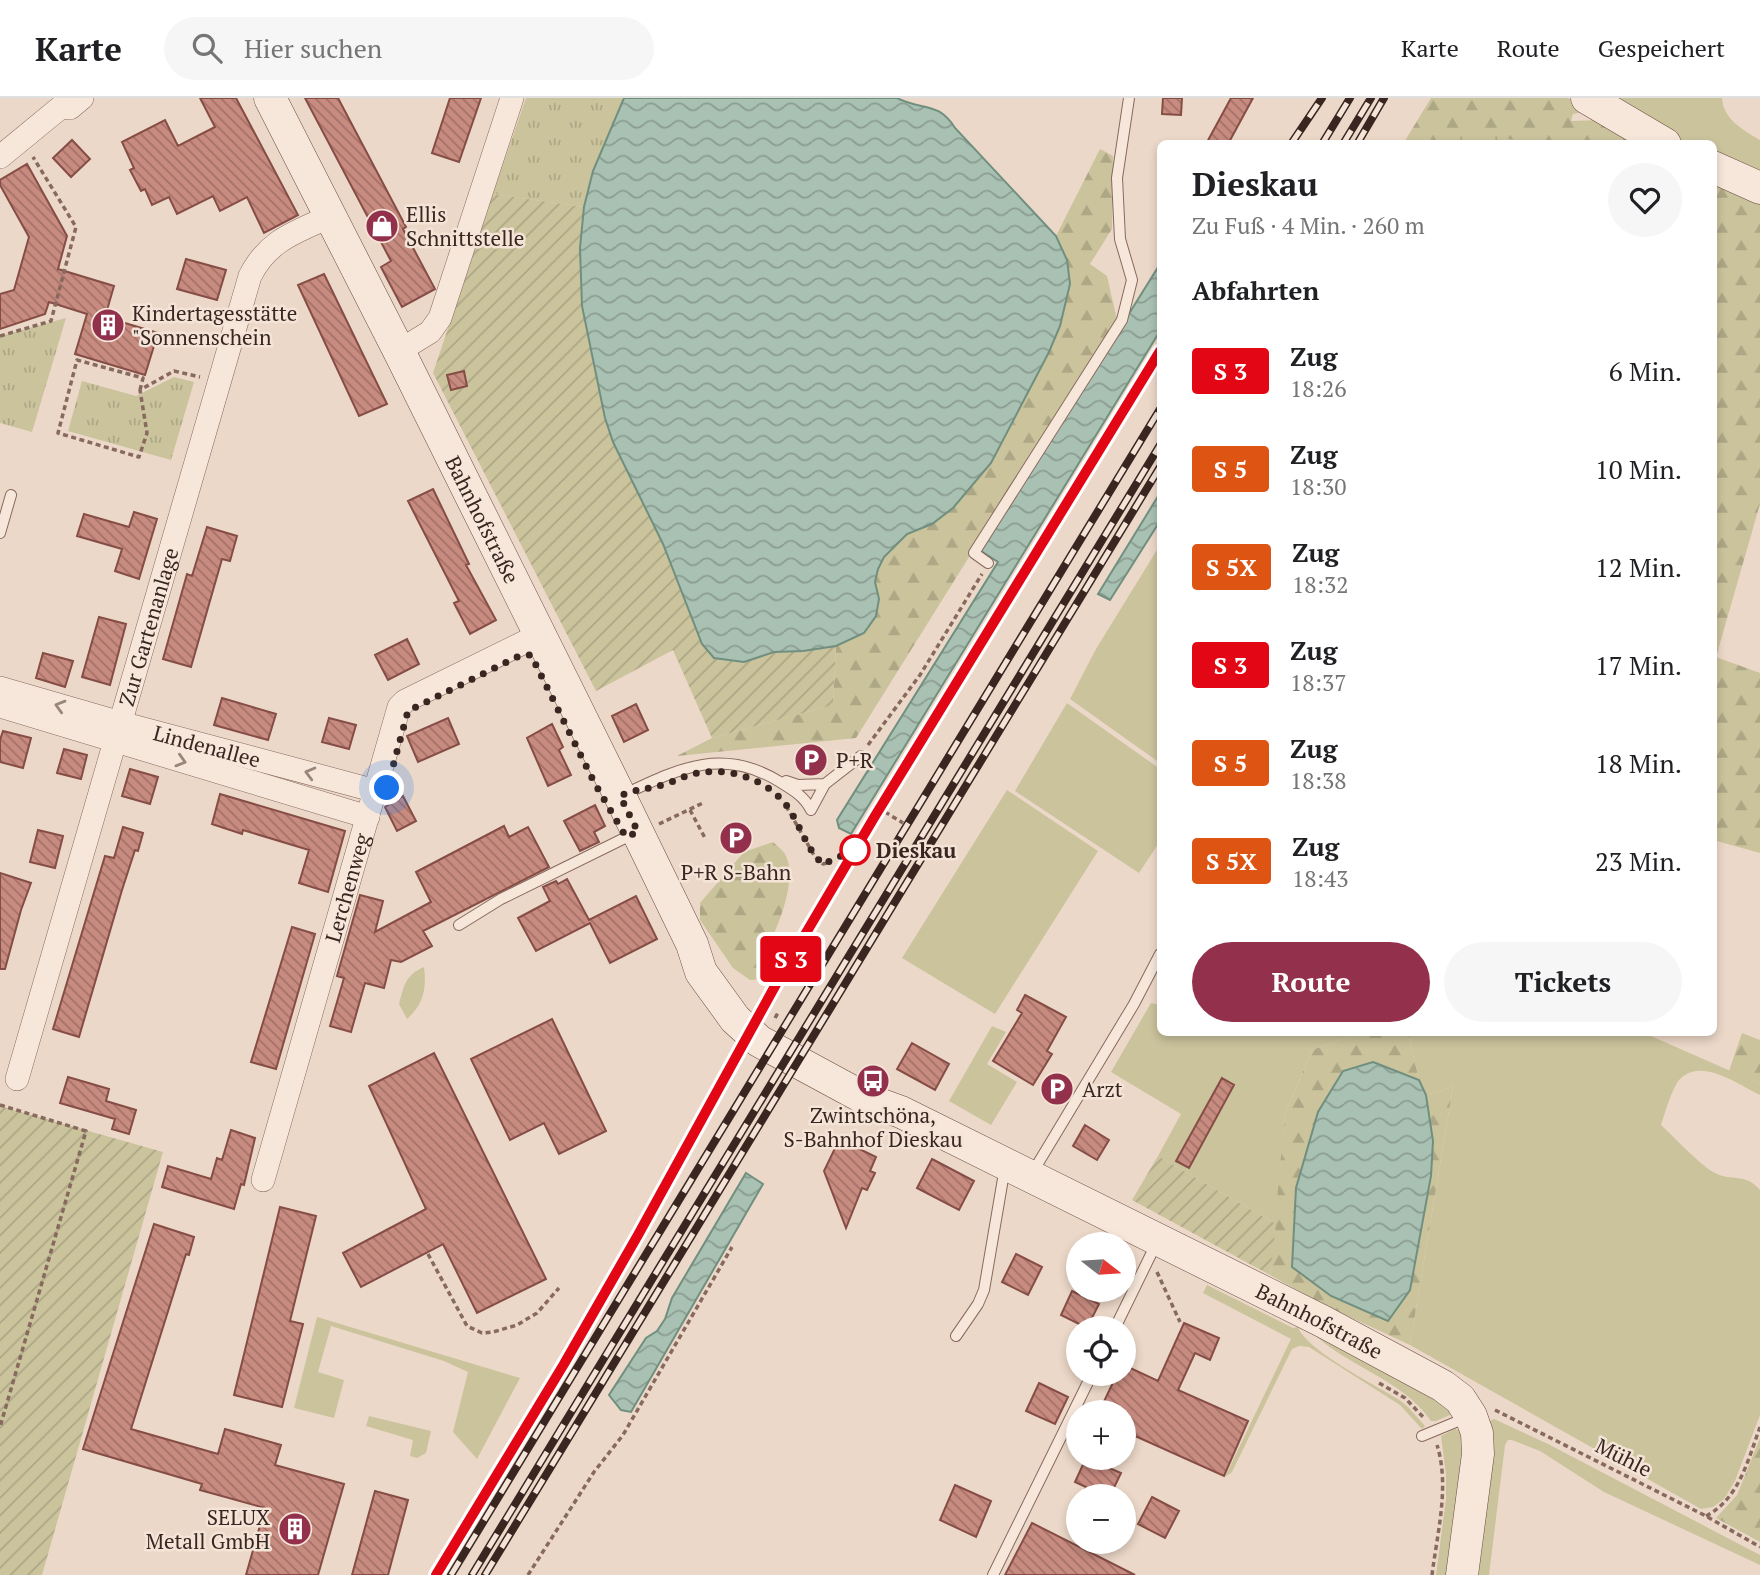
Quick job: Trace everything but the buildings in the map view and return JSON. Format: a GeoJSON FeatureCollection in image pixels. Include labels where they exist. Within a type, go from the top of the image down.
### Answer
{"type":"FeatureCollection","features":[{"type":"Feature","properties":{"kind":"street","name":"Bahnhofstraße"},"geometry":{"type":"LineString","coordinates":[[270,98],[620,796],[644,830],[701,972],[736,1019],[759,1041],[868,1100],[901,1112],[1322,1321],[1443,1386],[1460,1399],[1471,1416]]}},
{"type":"Feature","properties":{"kind":"street"},"geometry":{"type":"LineString","coordinates":[[399,351],[430,332],[440,318],[512,98]]}},
{"type":"Feature","properties":{"kind":"street"},"geometry":{"type":"LineString","coordinates":[[1587,98],[1658,140]]}},
{"type":"Feature","properties":{"kind":"street"},"geometry":{"type":"LineString","coordinates":[[0,157],[67,101]]}},
{"type":"Feature","properties":{"kind":"street"},"geometry":{"type":"LineString","coordinates":[[1717,169],[1760,188]]}},
{"type":"Feature","properties":{"kind":"street","name":"Zur Gartenanlage"},"geometry":{"type":"LineString","coordinates":[[17,1079],[250,275],[259,258],[276,242],[331,216]]}},
{"type":"Feature","properties":{"kind":"street","name":"Lerchenweg"},"geometry":{"type":"LineString","coordinates":[[263,1180],[398,707],[405,701],[539,635]]}},
{"type":"Feature","properties":{"kind":"street","name":"Lindenallee"},"geometry":{"type":"LineString","coordinates":[[0,688],[118,732],[368,817]]}},
{"type":"Feature","properties":{"kind":"street","name":"Lindenallee"},"geometry":{"type":"LineString","coordinates":[[0,706],[376,791]]}},
{"type":"Feature","properties":{"kind":"street"},"geometry":{"type":"LineString","coordinates":[[1462,1575],[1478,1454],[1477,1433],[1471,1416]]}},
{"type":"Feature","properties":{"kind":"lane"},"geometry":{"type":"LineString","coordinates":[[988,563],[974,553],[1122,320],[1132,280],[1120,239],[1117,178],[1129,98]]}},
{"type":"Feature","properties":{"kind":"lane"},"geometry":{"type":"LineString","coordinates":[[0,533],[11,495]]}},
{"type":"Feature","properties":{"kind":"lane"},"geometry":{"type":"LineString","coordinates":[[620,796],[681,769],[703,764],[746,765],[805,798],[811,810],[825,784],[861,756]]}},
{"type":"Feature","properties":{"kind":"lane"},"geometry":{"type":"LineString","coordinates":[[773,778],[798,785],[825,784]]}},
{"type":"Feature","properties":{"kind":"lane"},"geometry":{"type":"LineString","coordinates":[[459,925],[501,899],[644,830]]}},
{"type":"Feature","properties":{"kind":"lane"},"geometry":{"type":"LineString","coordinates":[[957,1336],[984,1290],[1018,1170],[1134,1004],[1157,960]]}},
{"type":"Feature","properties":{"kind":"lane"},"geometry":{"type":"LineString","coordinates":[[1121,1316],[1158,1240]]}},
{"type":"Feature","properties":{"kind":"lane"},"geometry":{"type":"LineString","coordinates":[[993,1575],[1086,1386]]}},
{"type":"Feature","properties":{"kind":"lane"},"geometry":{"type":"LineString","coordinates":[[1427,1434],[1471,1416]]}},
{"type":"Feature","properties":{"kind":"path"},"geometry":{"type":"LineString","coordinates":[[0,336],[51,321],[76,228],[22,138]]}},
{"type":"Feature","properties":{"kind":"path"},"geometry":{"type":"LineString","coordinates":[[77,360],[143,378],[139,390],[147,433],[139,457],[58,433],[77,360]]}},
{"type":"Feature","properties":{"kind":"path"},"geometry":{"type":"LineString","coordinates":[[139,390],[174,371],[200,377]]}},
{"type":"Feature","properties":{"kind":"path"},"geometry":{"type":"LineString","coordinates":[[861,756],[920,675],[988,563]]}},
{"type":"Feature","properties":{"kind":"path"},"geometry":{"type":"LineString","coordinates":[[782,801],[788,807],[815,857],[823,864],[827,863]]}},
{"type":"Feature","properties":{"kind":"path"},"geometry":{"type":"LineString","coordinates":[[644,830],[705,802]]}},
{"type":"Feature","properties":{"kind":"path"},"geometry":{"type":"LineString","coordinates":[[690,810],[705,838]]}},
{"type":"Feature","properties":{"kind":"path"},"geometry":{"type":"LineString","coordinates":[[885,812],[892,819],[903,823]]}},
{"type":"Feature","properties":{"kind":"path"},"geometry":{"type":"LineString","coordinates":[[767,1013],[775,1018],[779,1012]]}},
{"type":"Feature","properties":{"kind":"path"},"geometry":{"type":"LineString","coordinates":[[0,1105],[86,1130],[0,1427]]}},
{"type":"Feature","properties":{"kind":"path"},"geometry":{"type":"LineString","coordinates":[[528,1575],[594,1472],[623,1435],[732,1247]]}},
{"type":"Feature","properties":{"kind":"path"},"geometry":{"type":"LineString","coordinates":[[428,1254],[467,1326],[474,1331],[493,1332],[517,1325],[537,1313],[559,1288]]}},
{"type":"Feature","properties":{"kind":"path"},"geometry":{"type":"LineString","coordinates":[[1157,1272],[1180,1322]]}},
{"type":"Feature","properties":{"kind":"path"},"geometry":{"type":"LineString","coordinates":[[1371,1377],[1414,1406],[1439,1452],[1442,1474],[1441,1505],[1432,1575]]}},
{"type":"Feature","properties":{"kind":"path","name":"Mühle"},"geometry":{"type":"LineString","coordinates":[[1471,1416],[1485,1409],[1497,1410],[1706,1516],[1760,1547]]}},
{"type":"Feature","properties":{"kind":"path"},"geometry":{"type":"LineString","coordinates":[[1706,1516],[1720,1509],[1731,1495],[1742,1475],[1760,1427]]}},
{"type":"Feature","properties":{"kind":"green space"},"geometry":{"type":"Polygon","coordinates":[[[526,98],[624,98],[593,171],[584,207],[493,194],[526,98]]]}},
{"type":"Feature","properties":{"kind":"green space"},"geometry":{"type":"Polygon","coordinates":[[[1431,98],[1568,98],[1589,111],[1573,114],[1571,121],[1603,120],[1635,140],[1405,140],[1431,98]]]}},
{"type":"Feature","properties":{"kind":"green space"},"geometry":{"type":"Polygon","coordinates":[[[1618,98],[1722,98],[1730,118],[1760,140],[1760,176],[1717,157],[1717,140],[1680,140],[1655,129],[1618,98]]]}},
{"type":"Feature","properties":{"kind":"green space"},"geometry":{"type":"Polygon","coordinates":[[[1460,134],[1491,135],[1514,140],[1444,140],[1460,134]]]}},
{"type":"Feature","properties":{"kind":"green space"},"geometry":{"type":"Polygon","coordinates":[[[1100,149],[1113,156],[1112,229],[1090,264],[1107,276],[1117,320],[856,738],[677,756],[712,738],[833,705],[836,646],[864,633],[876,616],[879,599],[875,582],[877,569],[884,557],[907,534],[925,527],[953,508],[991,463],[1049,352],[1060,326],[1067,260],[1056,236],[1100,149]]]}},
{"type":"Feature","properties":{"kind":"green space"},"geometry":{"type":"Polygon","coordinates":[[[1717,186],[1760,204],[1760,504],[1717,654],[1717,186]]]}},
{"type":"Feature","properties":{"kind":"green space"},"geometry":{"type":"Polygon","coordinates":[[[493,194],[584,207],[580,248],[605,418],[613,442],[663,544],[682,591],[744,662],[774,652],[836,646],[833,705],[712,738],[673,650],[596,691],[433,373],[493,194]]]}},
{"type":"Feature","properties":{"kind":"green space"},"geometry":{"type":"Polygon","coordinates":[[[66,318],[32,432],[0,423],[0,336],[66,318]]]}},
{"type":"Feature","properties":{"kind":"green space"},"geometry":{"type":"Polygon","coordinates":[[[174,377],[194,382],[171,460],[68,431],[82,381],[136,396],[174,377]]]}},
{"type":"Feature","properties":{"kind":"green space"},"geometry":{"type":"Polygon","coordinates":[[[1157,550],[1157,761],[1070,699],[1096,649],[1157,550]]]}},
{"type":"Feature","properties":{"kind":"green space"},"geometry":{"type":"Polygon","coordinates":[[[1717,657],[1760,673],[1760,853],[1717,841],[1717,657]]]}},
{"type":"Feature","properties":{"kind":"green space"},"geometry":{"type":"Polygon","coordinates":[[[1067,703],[1157,767],[1157,846],[1139,873],[1015,791],[1067,703]]]}},
{"type":"Feature","properties":{"kind":"green space"},"geometry":{"type":"Polygon","coordinates":[[[1007,790],[1098,851],[995,1014],[902,958],[1007,790]]]}},
{"type":"Feature","properties":{"kind":"green space"},"geometry":{"type":"Polygon","coordinates":[[[773,842],[784,852],[789,865],[787,893],[784,908],[761,960],[771,969],[764,979],[750,980],[733,968],[700,920],[700,903],[744,852],[773,842]]]}},
{"type":"Feature","properties":{"kind":"green space"},"geometry":{"type":"Polygon","coordinates":[[[424,967],[423,996],[407,1019],[399,1004],[402,992],[409,977],[424,967]]]}},
{"type":"Feature","properties":{"kind":"green space"},"geometry":{"type":"Polygon","coordinates":[[[1151,1003],[1157,1004],[1157,1036],[1352,1036],[1312,1050],[1285,1114],[1276,1224],[1158,1156],[1181,1114],[1111,1072],[1151,1003]]]}},
{"type":"Feature","properties":{"kind":"green space"},"geometry":{"type":"Polygon","coordinates":[[[992,1026],[1006,1032],[987,1064],[1017,1082],[991,1125],[949,1101],[992,1026]]]}},
{"type":"Feature","properties":{"kind":"green space"},"geometry":{"type":"Polygon","coordinates":[[[1742,1033],[1760,1040],[1760,1084],[1729,1071],[1742,1033]]]}},
{"type":"Feature","properties":{"kind":"green space"},"geometry":{"type":"Polygon","coordinates":[[[1352,1036],[1409,1036],[1419,1080],[1373,1062],[1343,1071],[1318,1112],[1331,1296],[1388,1320],[1410,1290],[1431,1176],[1433,1141],[1426,1095],[1453,1087],[1410,1345],[1324,1305],[1270,1275],[1285,1114],[1312,1050],[1352,1036]]]}},
{"type":"Feature","properties":{"kind":"green space"},"geometry":{"type":"Polygon","coordinates":[[[1409,1036],[1651,1036],[1760,1084],[1760,1095],[1720,1075],[1699,1071],[1689,1073],[1680,1079],[1674,1088],[1661,1125],[1709,1170],[1721,1176],[1749,1181],[1760,1190],[1760,1415],[1735,1481],[1724,1499],[1713,1507],[1701,1509],[1410,1345],[1453,1087],[1426,1095],[1419,1080],[1409,1036]]]}},
{"type":"Feature","properties":{"kind":"green space"},"geometry":{"type":"Polygon","coordinates":[[[0,1106],[163,1152],[42,1575],[0,1575],[0,1106]]]}},
{"type":"Feature","properties":{"kind":"green space"},"geometry":{"type":"Polygon","coordinates":[[[1158,1156],[1276,1224],[1270,1275],[1132,1200],[1158,1156]]]}},
{"type":"Feature","properties":{"kind":"green space"},"geometry":{"type":"Polygon","coordinates":[[[1207,1285],[1293,1328],[1298,1327],[1314,1346],[1398,1399],[1425,1426],[1422,1429],[1400,1405],[1309,1347],[1299,1346],[1292,1349],[1232,1472],[1225,1477],[1291,1339],[1203,1293],[1207,1285]]]}},
{"type":"Feature","properties":{"kind":"green space"},"geometry":{"type":"Polygon","coordinates":[[[317,1317],[520,1378],[477,1459],[453,1432],[468,1372],[444,1361],[331,1326],[318,1372],[344,1380],[334,1418],[294,1408],[317,1317]]]}},
{"type":"Feature","properties":{"kind":"green space"},"geometry":{"type":"Polygon","coordinates":[[[1307,1327],[1404,1374],[1451,1409],[1450,1415],[1431,1421],[1404,1393],[1337,1352],[1307,1327]]]}},
{"type":"Feature","properties":{"kind":"green space"},"geometry":{"type":"Polygon","coordinates":[[[369,1416],[431,1431],[426,1453],[417,1458],[410,1456],[413,1440],[366,1426],[369,1416]]]}},
{"type":"Feature","properties":{"kind":"green space"},"geometry":{"type":"Polygon","coordinates":[[[1494,1419],[1548,1444],[1760,1555],[1760,1565],[1604,1492],[1540,1451],[1508,1440],[1505,1445],[1489,1575],[1473,1575],[1490,1421],[1494,1419]]]}},
{"type":"Feature","properties":{"kind":"green space"},"geometry":{"type":"Polygon","coordinates":[[[1455,1429],[1462,1431],[1465,1446],[1450,1575],[1436,1575],[1446,1499],[1441,1436],[1455,1429]]]}},
{"type":"Feature","properties":{"kind":"green space"},"geometry":{"type":"Polygon","coordinates":[[[1760,1438],[1760,1542],[1716,1518],[1737,1495],[1760,1438]]]}},
{"type":"Feature","properties":{"kind":"water"},"geometry":{"type":"Polygon","coordinates":[[[624,98],[897,98],[936,110],[949,119],[1056,236],[1067,260],[1070,284],[1060,326],[991,463],[953,508],[932,524],[907,534],[884,557],[875,582],[879,599],[876,616],[864,633],[836,646],[774,652],[744,662],[714,658],[702,644],[663,544],[613,442],[605,418],[582,306],[580,248],[584,207],[593,171],[624,98]]]}},
{"type":"Feature","properties":{"kind":"water"},"geometry":{"type":"Polygon","coordinates":[[[1157,269],[1157,336],[851,834],[839,828],[837,820],[998,562],[981,551],[1157,269]]]}},
{"type":"Feature","properties":{"kind":"water"},"geometry":{"type":"Polygon","coordinates":[[[1157,498],[1157,526],[1110,600],[1098,594],[1157,498]]]}},
{"type":"Feature","properties":{"kind":"water"},"geometry":{"type":"Polygon","coordinates":[[[1373,1062],[1419,1080],[1426,1095],[1433,1141],[1431,1176],[1410,1290],[1388,1321],[1331,1296],[1292,1267],[1296,1188],[1318,1112],[1343,1071],[1373,1062]]]}},
{"type":"Feature","properties":{"kind":"water"},"geometry":{"type":"Polygon","coordinates":[[[746,1173],[763,1184],[631,1412],[621,1410],[609,1395],[646,1338],[657,1331],[665,1319],[672,1298],[746,1173]]]}},
{"type":"Feature","properties":{"kind":"railway"},"geometry":{"type":"LineString","coordinates":[[1294,140],[1322,98]]}},
{"type":"Feature","properties":{"kind":"railway"},"geometry":{"type":"LineString","coordinates":[[1324,140],[1350,98]]}},
{"type":"Feature","properties":{"kind":"railway"},"geometry":{"type":"LineString","coordinates":[[1345,140],[1371,98]]}},
{"type":"Feature","properties":{"kind":"railway"},"geometry":{"type":"LineString","coordinates":[[1359,140],[1384,98]]}},
{"type":"Feature","properties":{"kind":"railway"},"geometry":{"type":"LineString","coordinates":[[436,1575],[564,1364],[780,977],[875,816],[1157,356]]}},
{"type":"Feature","properties":{"kind":"railway"},"geometry":{"type":"LineString","coordinates":[[451,1575],[1157,414]]}},
{"type":"Feature","properties":{"kind":"railway"},"geometry":{"type":"LineString","coordinates":[[472,1575],[1157,450]]}},
{"type":"Feature","properties":{"kind":"railway"},"geometry":{"type":"LineString","coordinates":[[485,1575],[1157,472]]}},
{"type":"Feature","properties":{"kind":"train"},"geometry":{"type":"LineString","coordinates":[[436,1575],[564,1364],[780,977],[875,816],[1157,356]]}},
{"type":"Feature","properties":{"kind":"place","name":"Ellis Schnittstelle"},"geometry":{"type":"Point","coordinates":[382,226]}},
{"type":"Feature","properties":{"kind":"place","name":"Kindertagesstätte \"Sonnenschein"},"geometry":{"type":"Point","coordinates":[108,325]}},
{"type":"Feature","properties":{"kind":"place","name":"P+R"},"geometry":{"type":"Point","coordinates":[811,760]}},
{"type":"Feature","properties":{"kind":"place","name":"P+R S-Bahn"},"geometry":{"type":"Point","coordinates":[736,838]}},
{"type":"Feature","properties":{"kind":"place","name":"Dieskau"},"geometry":{"type":"Point","coordinates":[855,850]}},
{"type":"Feature","properties":{"kind":"place","name":"Zwintschöna, S-Bahnhof Dieskau"},"geometry":{"type":"Point","coordinates":[873,1081]}},
{"type":"Feature","properties":{"kind":"place","name":"Arzt"},"geometry":{"type":"Point","coordinates":[1057,1089]}},
{"type":"Feature","properties":{"kind":"place","name":"SELUX Metall GmbH"},"geometry":{"type":"Point","coordinates":[295,1529]}},
{"type":"Feature","properties":{"kind":"route"},"geometry":{"type":"LineString","coordinates":[[387,788],[408,711],[521,655],[531,655],[594,782],[626,837],[638,832],[620,796],[637,788],[658,787],[695,773],[714,771],[736,773],[757,781],[776,794],[788,807],[815,857],[823,864],[855,850]]}}]}
